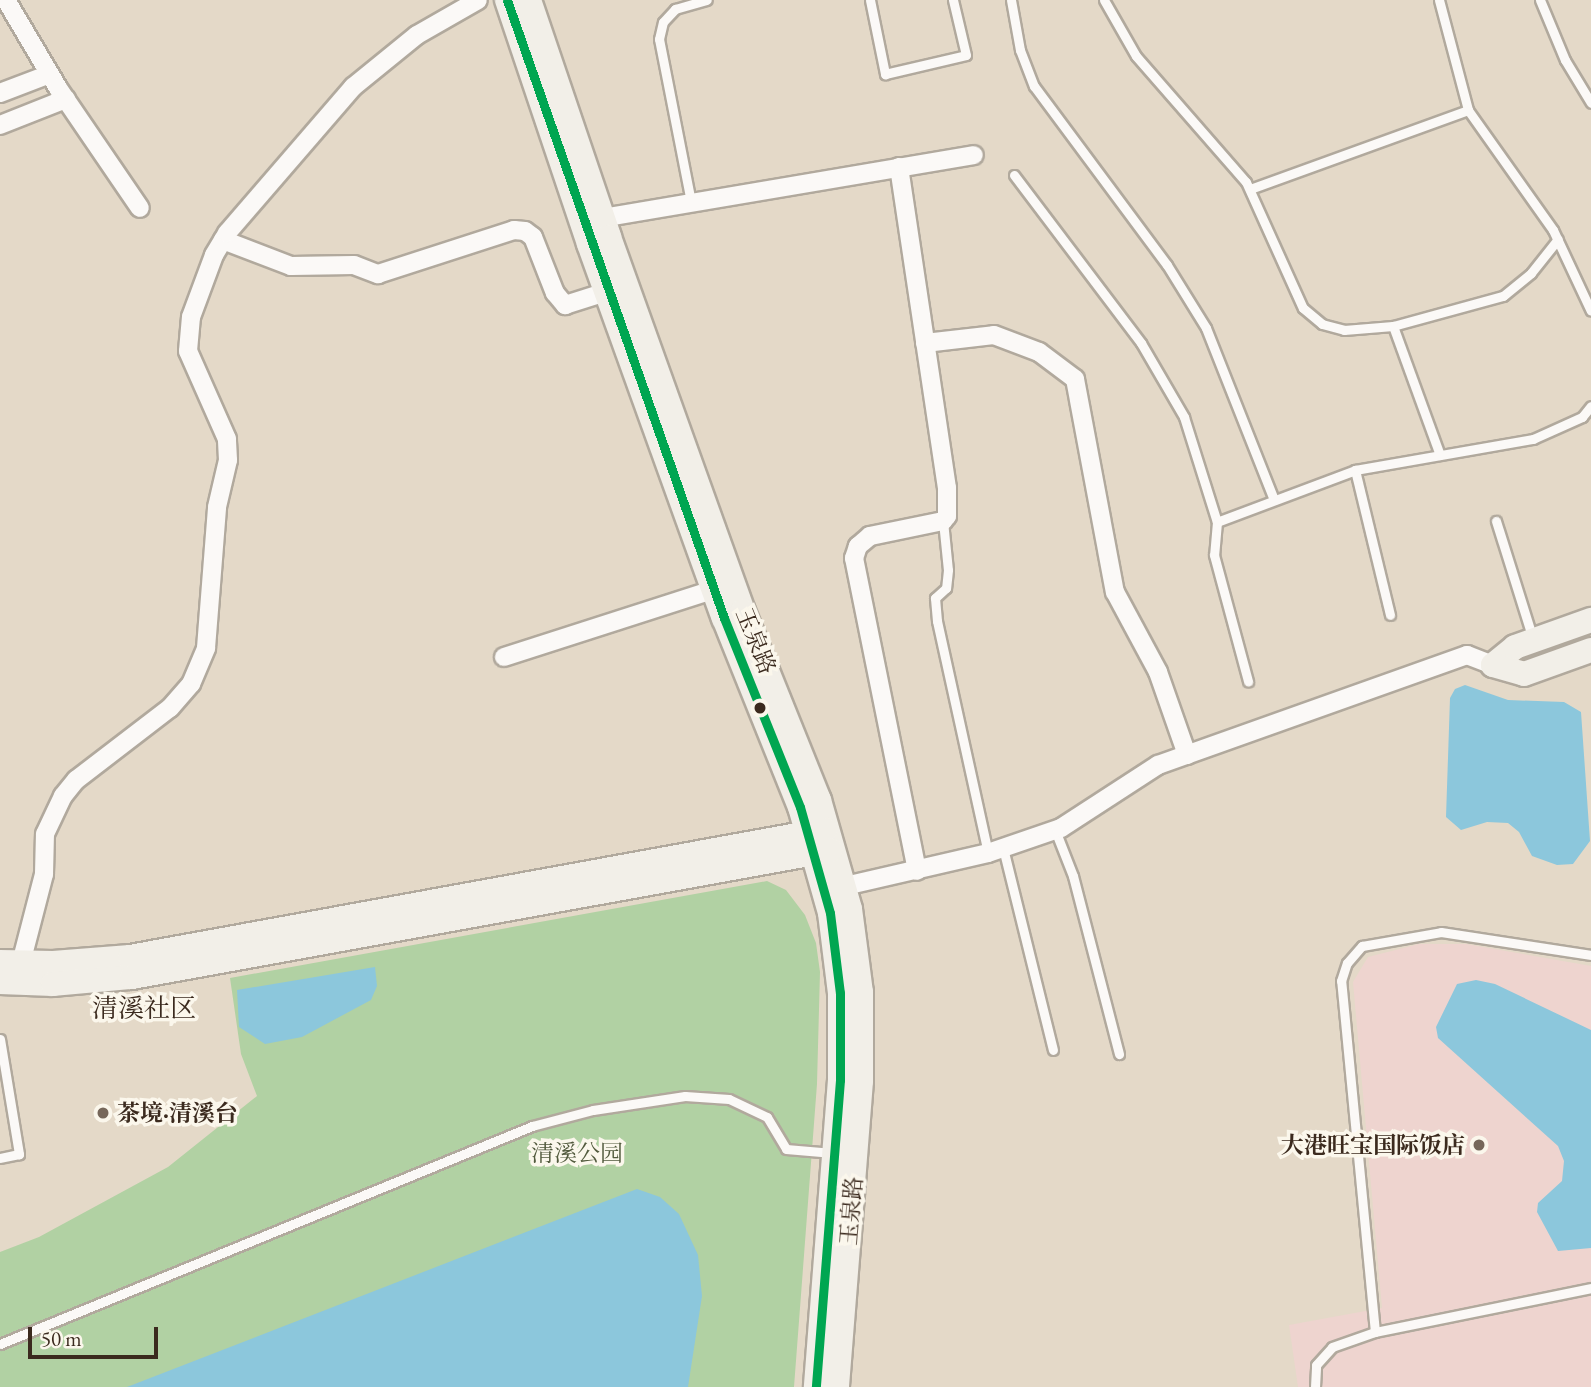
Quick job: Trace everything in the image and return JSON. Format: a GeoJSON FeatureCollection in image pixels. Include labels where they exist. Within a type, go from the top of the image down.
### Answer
{"type":"FeatureCollection","features":[{"type":"Feature","properties":{"kind":"main road","name":"玉泉路"},"geometry":{"type":"LineString","coordinates":[[508,0],[606,292],[713,590],[822,841],[845,886],[858,950],[862,1033],[837,1387]]}},
{"type":"Feature","properties":{"kind":"main road","name":"玉泉路"},"geometry":{"type":"LineString","coordinates":[[529,0],[602,218],[822,841],[839,979],[835,1153],[816,1387]]}},
{"type":"Feature","properties":{"kind":"main road"},"geometry":{"type":"LineString","coordinates":[[1493,665],[1515,647],[1591,620]]}},
{"type":"Feature","properties":{"kind":"main road"},"geometry":{"type":"LineString","coordinates":[[1493,665],[1524,674],[1591,650]]}},
{"type":"Feature","properties":{"kind":"main road"},"geometry":{"type":"LineString","coordinates":[[10,962],[91,961],[157,952],[822,841]]}},
{"type":"Feature","properties":{"kind":"main road"},"geometry":{"type":"LineString","coordinates":[[0,982],[53,984],[132,977],[822,841]]}},
{"type":"Feature","properties":{"kind":"street"},"geometry":{"type":"LineString","coordinates":[[6,0],[66,99],[140,208]]}},
{"type":"Feature","properties":{"kind":"street"},"geometry":{"type":"LineString","coordinates":[[10,962],[44,874],[45,834],[63,796],[76,780],[170,708],[191,684],[206,648],[216,507],[228,460],[227,439],[188,351],[197,298],[223,240],[353,87],[417,35],[478,0]]}},
{"type":"Feature","properties":{"kind":"street"},"geometry":{"type":"LineString","coordinates":[[0,93],[50,74]]}},
{"type":"Feature","properties":{"kind":"street"},"geometry":{"type":"LineString","coordinates":[[0,125],[66,99]]}},
{"type":"Feature","properties":{"kind":"street"},"geometry":{"type":"LineString","coordinates":[[602,218],[974,155]]}},
{"type":"Feature","properties":{"kind":"street"},"geometry":{"type":"LineString","coordinates":[[899,167],[947,488],[943,521],[870,536],[858,546],[854,558],[918,871]]}},
{"type":"Feature","properties":{"kind":"street"},"geometry":{"type":"LineString","coordinates":[[223,240],[291,266],[354,265],[378,274],[514,230],[525,231],[533,237],[555,293],[565,305],[606,292]]}},
{"type":"Feature","properties":{"kind":"street"},"geometry":{"type":"LineString","coordinates":[[925,343],[994,335],[1039,352],[1075,379],[1115,592],[1157,672],[1187,755]]}},
{"type":"Feature","properties":{"kind":"street"},"geometry":{"type":"LineString","coordinates":[[503,657],[713,590]]}},
{"type":"Feature","properties":{"kind":"street"},"geometry":{"type":"LineString","coordinates":[[845,886],[918,871],[996,850],[1055,830],[1129,782],[1187,755],[1467,655],[1493,665]]}},
{"type":"Feature","properties":{"kind":"lane"},"geometry":{"type":"LineString","coordinates":[[691,202],[659,39],[663,22],[675,9],[707,0]]}},
{"type":"Feature","properties":{"kind":"lane"},"geometry":{"type":"LineString","coordinates":[[870,0],[885,74],[966,55],[953,0]]}},
{"type":"Feature","properties":{"kind":"lane"},"geometry":{"type":"LineString","coordinates":[[1011,0],[1020,50],[1034,86],[1167,265],[1206,328],[1275,500]]}},
{"type":"Feature","properties":{"kind":"lane"},"geometry":{"type":"LineString","coordinates":[[1104,0],[1136,57],[1230,159],[1250,188],[1309,314],[1336,329],[1393,326],[1503,296],[1531,274],[1558,239]]}},
{"type":"Feature","properties":{"kind":"lane"},"geometry":{"type":"LineString","coordinates":[[1439,0],[1468,110],[1558,239],[1591,311]]}},
{"type":"Feature","properties":{"kind":"lane"},"geometry":{"type":"LineString","coordinates":[[1539,0],[1565,60],[1591,103]]}},
{"type":"Feature","properties":{"kind":"lane"},"geometry":{"type":"LineString","coordinates":[[1250,188],[1468,110]]}},
{"type":"Feature","properties":{"kind":"lane"},"geometry":{"type":"LineString","coordinates":[[1014,175],[1157,367],[1184,417],[1217,522],[1214,555],[1248,681]]}},
{"type":"Feature","properties":{"kind":"lane"},"geometry":{"type":"LineString","coordinates":[[1393,326],[1440,454]]}},
{"type":"Feature","properties":{"kind":"lane"},"geometry":{"type":"LineString","coordinates":[[1217,522],[1355,470],[1533,439],[1582,417],[1591,406]]}},
{"type":"Feature","properties":{"kind":"lane"},"geometry":{"type":"LineString","coordinates":[[1355,470],[1390,615]]}},
{"type":"Feature","properties":{"kind":"lane"},"geometry":{"type":"LineString","coordinates":[[943,521],[948,570],[946,587],[935,598],[937,621],[996,850],[1053,1050]]}},
{"type":"Feature","properties":{"kind":"lane"},"geometry":{"type":"LineString","coordinates":[[1496,521],[1533,641]]}},
{"type":"Feature","properties":{"kind":"lane"},"geometry":{"type":"LineString","coordinates":[[1055,830],[1073,876],[1119,1054]]}},
{"type":"Feature","properties":{"kind":"lane"},"geometry":{"type":"LineString","coordinates":[[1375,1332],[1342,981],[1347,963],[1362,946],[1441,932],[1591,955]]}},
{"type":"Feature","properties":{"kind":"lane"},"geometry":{"type":"LineString","coordinates":[[0,1039],[19,1154],[0,1157]]}},
{"type":"Feature","properties":{"kind":"lane"},"geometry":{"type":"LineString","coordinates":[[0,1344],[532,1126],[593,1110],[685,1096],[729,1098],[767,1117],[786,1149],[835,1153]]}},
{"type":"Feature","properties":{"kind":"lane"},"geometry":{"type":"LineString","coordinates":[[1315,1387],[1316,1365],[1322,1354],[1375,1332],[1591,1288]]}},
{"type":"Feature","properties":{"kind":"shaded area","name":"大港旺宝国际饭店"},"geometry":{"type":"Polygon","coordinates":[[[1419,944],[1466,944],[1591,966],[1591,1387],[1298,1387],[1289,1325],[1382,1308],[1353,982],[1368,957],[1419,944]]]}},
{"type":"Feature","properties":{"kind":"green space","name":"清溪公园"},"geometry":{"type":"Polygon","coordinates":[[[767,881],[786,890],[805,915],[816,943],[820,972],[817,1084],[794,1387],[0,1387],[0,1252],[39,1237],[168,1167],[257,1096],[241,1054],[230,978],[767,881]]]}},
{"type":"Feature","properties":{"kind":"water"},"geometry":{"type":"Polygon","coordinates":[[[1465,685],[1508,700],[1564,702],[1581,712],[1590,841],[1573,864],[1557,865],[1532,856],[1519,832],[1508,823],[1487,822],[1461,830],[1446,817],[1450,698],[1455,689],[1465,685]]]}},
{"type":"Feature","properties":{"kind":"water"},"geometry":{"type":"Polygon","coordinates":[[[375,967],[377,986],[371,1000],[302,1037],[265,1044],[239,1027],[237,990],[375,967]]]}},
{"type":"Feature","properties":{"kind":"water"},"geometry":{"type":"Polygon","coordinates":[[[1476,980],[1495,984],[1591,1030],[1591,1248],[1558,1251],[1537,1212],[1538,1203],[1562,1181],[1564,1161],[1558,1146],[1438,1038],[1436,1027],[1457,984],[1476,980]]]}},
{"type":"Feature","properties":{"kind":"water"},"geometry":{"type":"Polygon","coordinates":[[[637,1189],[660,1197],[679,1214],[698,1255],[702,1296],[688,1387],[127,1387],[637,1189]]]}},
{"type":"Feature","properties":{"kind":"transit line"},"geometry":{"type":"LineString","coordinates":[[507,0],[724,618],[800,807],[830,913],[840,993],[840,1080],[816,1387]]}},
{"type":"Feature","properties":{"kind":"place","name":"茶境·清溪台"},"geometry":{"type":"Point","coordinates":[103,1113]}},
{"type":"Feature","properties":{"kind":"place","name":"大港旺宝国际饭店"},"geometry":{"type":"Point","coordinates":[1479,1145]}},
{"type":"Feature","properties":{"kind":"district","name":"清溪社区"},"geometry":{"type":"Point","coordinates":[144,1009]}}]}
